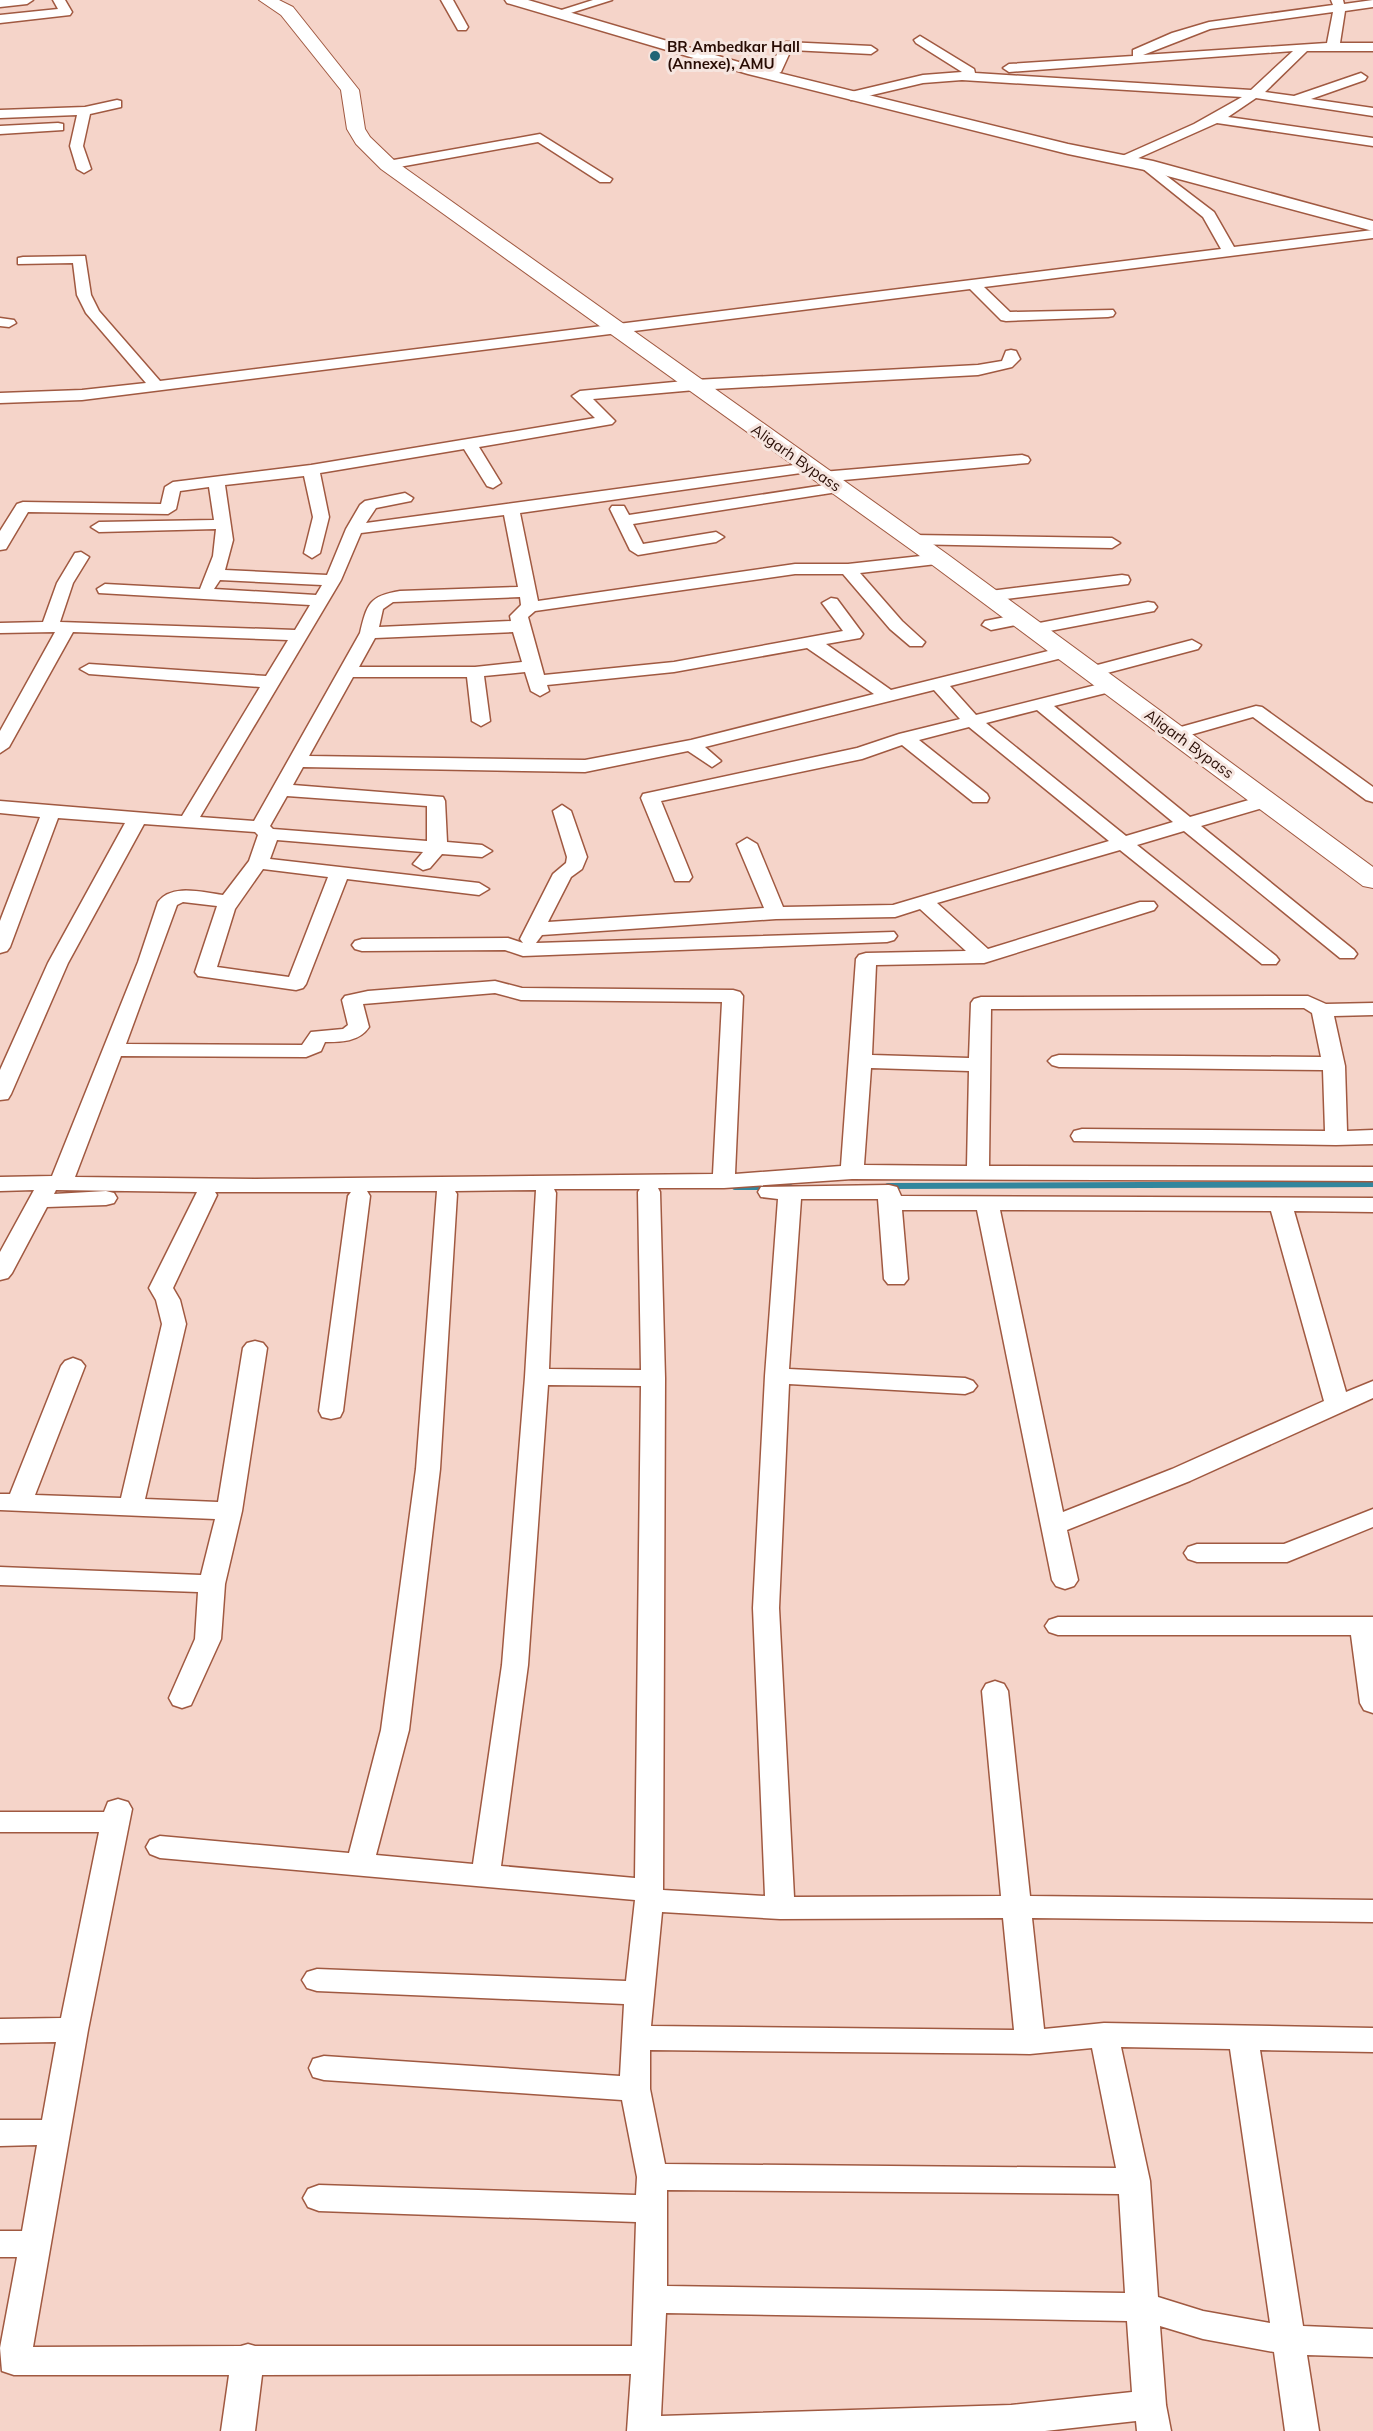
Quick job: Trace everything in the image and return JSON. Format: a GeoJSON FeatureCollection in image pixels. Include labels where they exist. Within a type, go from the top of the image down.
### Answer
{"type":"FeatureCollection","features":[{"type":"Feature","properties":{"kind":"main road","name":"Aligarh Bypass"},"geometry":{"type":"LineString","coordinates":[[267,0],[287,11],[350,90],[356,129],[362,140],[388,165],[990,596],[1373,880]]}},
{"type":"Feature","properties":{"kind":"street"},"geometry":{"type":"LineString","coordinates":[[0,3],[27,0]]}},
{"type":"Feature","properties":{"kind":"street"},"geometry":{"type":"LineString","coordinates":[[0,19],[66,12],[59,0]]}},
{"type":"Feature","properties":{"kind":"street"},"geometry":{"type":"LineString","coordinates":[[447,0],[462,27]]}},
{"type":"Feature","properties":{"kind":"street"},"geometry":{"type":"LineString","coordinates":[[512,0],[850,96],[1068,149],[1147,165],[1373,226]]}},
{"type":"Feature","properties":{"kind":"street"},"geometry":{"type":"LineString","coordinates":[[558,14],[606,0]]}},
{"type":"Feature","properties":{"kind":"street"},"geometry":{"type":"LineString","coordinates":[[1136,70],[1190,31],[1338,4],[1373,3]]}},
{"type":"Feature","properties":{"kind":"street"},"geometry":{"type":"LineString","coordinates":[[1334,41],[1338,4]]}},
{"type":"Feature","properties":{"kind":"street"},"geometry":{"type":"LineString","coordinates":[[850,96],[928,78],[964,74],[1136,70],[1198,64],[1304,47],[1354,34]]}},
{"type":"Feature","properties":{"kind":"street"},"geometry":{"type":"LineString","coordinates":[[920,40],[964,74],[1136,70],[1205,91],[1254,94],[1373,112]]}},
{"type":"Feature","properties":{"kind":"street"},"geometry":{"type":"LineString","coordinates":[[1334,41],[1373,47]]}},
{"type":"Feature","properties":{"kind":"street"},"geometry":{"type":"LineString","coordinates":[[767,74],[777,69],[786,46],[871,50]]}},
{"type":"Feature","properties":{"kind":"street"},"geometry":{"type":"LineString","coordinates":[[1125,160],[1218,119],[1254,94],[1304,47]]}},
{"type":"Feature","properties":{"kind":"street"},"geometry":{"type":"LineString","coordinates":[[1198,64],[1205,91]]}},
{"type":"Feature","properties":{"kind":"street"},"geometry":{"type":"LineString","coordinates":[[1294,101],[1361,77]]}},
{"type":"Feature","properties":{"kind":"street"},"geometry":{"type":"LineString","coordinates":[[57,98],[91,98]]}},
{"type":"Feature","properties":{"kind":"street"},"geometry":{"type":"LineString","coordinates":[[0,114],[85,111],[117,104]]}},
{"type":"Feature","properties":{"kind":"street"},"geometry":{"type":"LineString","coordinates":[[84,169],[78,155],[76,135],[85,111]]}},
{"type":"Feature","properties":{"kind":"street"},"geometry":{"type":"LineString","coordinates":[[1218,119],[1373,141]]}},
{"type":"Feature","properties":{"kind":"street"},"geometry":{"type":"LineString","coordinates":[[0,130],[80,125]]}},
{"type":"Feature","properties":{"kind":"street"},"geometry":{"type":"LineString","coordinates":[[388,165],[540,138],[605,179]]}},
{"type":"Feature","properties":{"kind":"street"},"geometry":{"type":"LineString","coordinates":[[1147,165],[1209,215],[1230,253]]}},
{"type":"Feature","properties":{"kind":"street"},"geometry":{"type":"LineString","coordinates":[[0,398],[82,395],[1373,234]]}},
{"type":"Feature","properties":{"kind":"street"},"geometry":{"type":"LineString","coordinates":[[23,261],[80,259],[84,295],[93,313],[156,385]]}},
{"type":"Feature","properties":{"kind":"street"},"geometry":{"type":"LineString","coordinates":[[973,284],[1006,316],[1108,313]]}},
{"type":"Feature","properties":{"kind":"street"},"geometry":{"type":"LineString","coordinates":[[0,545],[7,520],[23,507],[168,509],[173,487],[311,470],[607,421],[580,396],[695,385],[978,370],[1007,364],[1013,359],[1011,354]]}},
{"type":"Feature","properties":{"kind":"street"},"geometry":{"type":"LineString","coordinates":[[469,444],[493,483]]}},
{"type":"Feature","properties":{"kind":"street"},"geometry":{"type":"LineString","coordinates":[[354,529],[610,496],[1022,460]]}},
{"type":"Feature","properties":{"kind":"street"},"geometry":{"type":"LineString","coordinates":[[311,470],[321,517],[312,554]]}},
{"type":"Feature","properties":{"kind":"street"},"geometry":{"type":"LineString","coordinates":[[625,520],[823,477]]}},
{"type":"Feature","properties":{"kind":"street"},"geometry":{"type":"LineString","coordinates":[[203,593],[215,575],[226,545],[216,482]]}},
{"type":"Feature","properties":{"kind":"street"},"geometry":{"type":"LineString","coordinates":[[610,496],[625,520],[638,550],[716,537]]}},
{"type":"Feature","properties":{"kind":"street"},"geometry":{"type":"LineString","coordinates":[[188,822],[333,580],[354,529],[371,504],[405,498]]}},
{"type":"Feature","properties":{"kind":"street"},"geometry":{"type":"LineString","coordinates":[[511,510],[529,599],[519,616],[520,626],[538,679]]}},
{"type":"Feature","properties":{"kind":"street"},"geometry":{"type":"LineString","coordinates":[[99,527],[223,524]]}},
{"type":"Feature","properties":{"kind":"street"},"geometry":{"type":"LineString","coordinates":[[912,540],[1112,543]]}},
{"type":"Feature","properties":{"kind":"street"},"geometry":{"type":"LineString","coordinates":[[0,747],[58,627],[65,584],[81,556]]}},
{"type":"Feature","properties":{"kind":"street"},"geometry":{"type":"LineString","coordinates":[[340,872],[296,984],[205,972],[229,902],[258,862],[279,790],[349,672],[369,633],[375,607],[388,598],[529,599],[795,569],[848,569],[939,559]]}},
{"type":"Feature","properties":{"kind":"street"},"geometry":{"type":"LineString","coordinates":[[848,569],[896,625],[916,642]]}},
{"type":"Feature","properties":{"kind":"street"},"geometry":{"type":"LineString","coordinates":[[215,575],[333,580]]}},
{"type":"Feature","properties":{"kind":"street"},"geometry":{"type":"LineString","coordinates":[[990,596],[1122,580]]}},
{"type":"Feature","properties":{"kind":"street"},"geometry":{"type":"LineString","coordinates":[[105,589],[321,600]]}},
{"type":"Feature","properties":{"kind":"street"},"geometry":{"type":"LineString","coordinates":[[349,672],[475,672],[538,679],[651,670],[850,636],[855,632],[831,603]]}},
{"type":"Feature","properties":{"kind":"street"},"geometry":{"type":"LineString","coordinates":[[991,625],[1027,624],[1148,607]]}},
{"type":"Feature","properties":{"kind":"street"},"geometry":{"type":"LineString","coordinates":[[369,633],[520,626]]}},
{"type":"Feature","properties":{"kind":"street"},"geometry":{"type":"LineString","coordinates":[[0,628],[58,627],[301,635]]}},
{"type":"Feature","properties":{"kind":"street"},"geometry":{"type":"LineString","coordinates":[[812,643],[888,696]]}},
{"type":"Feature","properties":{"kind":"street"},"geometry":{"type":"LineString","coordinates":[[1092,672],[1192,645]]}},
{"type":"Feature","properties":{"kind":"street"},"geometry":{"type":"LineString","coordinates":[[295,761],[419,765],[585,766],[691,745],[1064,652]]}},
{"type":"Feature","properties":{"kind":"street"},"geometry":{"type":"LineString","coordinates":[[89,669],[272,682]]}},
{"type":"Feature","properties":{"kind":"street"},"geometry":{"type":"LineString","coordinates":[[475,672],[481,721]]}},
{"type":"Feature","properties":{"kind":"street"},"geometry":{"type":"LineString","coordinates":[[939,684],[972,721],[1269,960]]}},
{"type":"Feature","properties":{"kind":"street"},"geometry":{"type":"LineString","coordinates":[[682,877],[650,798],[862,753],[905,738],[1112,686]]}},
{"type":"Feature","properties":{"kind":"street"},"geometry":{"type":"LineString","coordinates":[[1040,704],[1347,954]]}},
{"type":"Feature","properties":{"kind":"street"},"geometry":{"type":"LineString","coordinates":[[1176,734],[1256,711],[1373,796]]}},
{"type":"Feature","properties":{"kind":"street"},"geometry":{"type":"LineString","coordinates":[[905,738],[980,798]]}},
{"type":"Feature","properties":{"kind":"street"},"geometry":{"type":"LineString","coordinates":[[691,745],[712,761]]}},
{"type":"Feature","properties":{"kind":"street"},"geometry":{"type":"LineString","coordinates":[[279,790],[436,801],[436,847],[423,864]]}},
{"type":"Feature","properties":{"kind":"street"},"geometry":{"type":"LineString","coordinates":[[536,929],[776,913],[895,911],[1266,801]]}},
{"type":"Feature","properties":{"kind":"street"},"geometry":{"type":"LineString","coordinates":[[0,807],[188,822],[265,835],[482,851]]}},
{"type":"Feature","properties":{"kind":"street"},"geometry":{"type":"LineString","coordinates":[[0,947],[51,812]]}},
{"type":"Feature","properties":{"kind":"street"},"geometry":{"type":"LineString","coordinates":[[523,951],[563,874],[575,865],[577,857],[562,812]]}},
{"type":"Feature","properties":{"kind":"street"},"geometry":{"type":"LineString","coordinates":[[0,1094],[58,963],[137,819]]}},
{"type":"Feature","properties":{"kind":"street"},"geometry":{"type":"LineString","coordinates":[[206,838],[265,835]]}},
{"type":"Feature","properties":{"kind":"street"},"geometry":{"type":"LineString","coordinates":[[747,844],[776,913]]}},
{"type":"Feature","properties":{"kind":"street"},"geometry":{"type":"LineString","coordinates":[[258,862],[479,889]]}},
{"type":"Feature","properties":{"kind":"street"},"geometry":{"type":"LineString","coordinates":[[0,1273],[47,1190],[114,1050],[168,902],[180,896],[229,902]]}},
{"type":"Feature","properties":{"kind":"street"},"geometry":{"type":"LineString","coordinates":[[923,901],[984,957]]}},
{"type":"Feature","properties":{"kind":"street"},"geometry":{"type":"LineString","coordinates":[[852,1172],[866,959],[984,957],[1148,906]]}},
{"type":"Feature","properties":{"kind":"street"},"geometry":{"type":"LineString","coordinates":[[879,959],[895,911]]}},
{"type":"Feature","properties":{"kind":"street"},"geometry":{"type":"LineString","coordinates":[[362,945],[508,944],[523,951],[886,936]]}},
{"type":"Feature","properties":{"kind":"street"},"geometry":{"type":"LineString","coordinates":[[114,1050],[306,1051],[314,1047],[315,1038],[318,1036],[346,1035],[359,1028],[352,1000],[369,997],[495,987],[521,994],[733,996],[724,1180]]}},
{"type":"Feature","properties":{"kind":"street"},"geometry":{"type":"LineString","coordinates":[[978,1173],[981,1003],[1308,1002],[1322,1010],[1373,1009]]}},
{"type":"Feature","properties":{"kind":"street"},"geometry":{"type":"LineString","coordinates":[[1322,1010],[1334,1066],[1336,1138]]}},
{"type":"Feature","properties":{"kind":"street"},"geometry":{"type":"LineString","coordinates":[[861,1061],[980,1065]]}},
{"type":"Feature","properties":{"kind":"street"},"geometry":{"type":"LineString","coordinates":[[1059,1061],[1318,1062],[1334,1066]]}},
{"type":"Feature","properties":{"kind":"street"},"geometry":{"type":"LineString","coordinates":[[1082,1136],[1373,1137]]}},
{"type":"Feature","properties":{"kind":"street"},"geometry":{"type":"LineString","coordinates":[[47,1190],[255,1185],[724,1180],[852,1172],[1373,1174]]}},
{"type":"Feature","properties":{"kind":"street"},"geometry":{"type":"LineString","coordinates":[[0,1184],[47,1190],[206,1195],[890,1192],[896,1279]]}},
{"type":"Feature","properties":{"kind":"street"},"geometry":{"type":"LineString","coordinates":[[649,1192],[653,1378],[649,1895],[635,2038],[635,2089],[652,2177],[651,2299],[644,2431],[1012,2426],[1152,2418],[1134,2181],[1104,2035]]}},
{"type":"Feature","properties":{"kind":"street"},"geometry":{"type":"LineString","coordinates":[[780,1908],[765,1608],[777,1376],[790,1192]]}},
{"type":"Feature","properties":{"kind":"street"},"geometry":{"type":"LineString","coordinates":[[486,1874],[515,1665],[537,1377],[545,1193]]}},
{"type":"Feature","properties":{"kind":"street"},"geometry":{"type":"LineString","coordinates":[[360,1863],[395,1730],[429,1469],[446,1194]]}},
{"type":"Feature","properties":{"kind":"street"},"geometry":{"type":"LineString","coordinates":[[131,1507],[174,1324],[168,1300],[161,1288],[206,1195]]}},
{"type":"Feature","properties":{"kind":"street"},"geometry":{"type":"LineString","coordinates":[[331,1411],[359,1196]]}},
{"type":"Feature","properties":{"kind":"street"},"geometry":{"type":"LineString","coordinates":[[890,1203],[1373,1205]]}},
{"type":"Feature","properties":{"kind":"street"},"geometry":{"type":"LineString","coordinates":[[987,1204],[1065,1580]]}},
{"type":"Feature","properties":{"kind":"street"},"geometry":{"type":"LineString","coordinates":[[1281,1206],[1337,1403]]}},
{"type":"Feature","properties":{"kind":"street"},"geometry":{"type":"LineString","coordinates":[[182,1698],[208,1639],[212,1584],[229,1511],[255,1348]]}},
{"type":"Feature","properties":{"kind":"street"},"geometry":{"type":"LineString","coordinates":[[73,1366],[10,1503],[229,1511]]}},
{"type":"Feature","properties":{"kind":"street"},"geometry":{"type":"LineString","coordinates":[[777,1376],[966,1386]]}},
{"type":"Feature","properties":{"kind":"street"},"geometry":{"type":"LineString","coordinates":[[537,1377],[653,1378]]}},
{"type":"Feature","properties":{"kind":"street"},"geometry":{"type":"LineString","coordinates":[[1055,1525],[1181,1475],[1337,1403],[1373,1389]]}},
{"type":"Feature","properties":{"kind":"street"},"geometry":{"type":"LineString","coordinates":[[1197,1553],[1287,1553],[1373,1517]]}},
{"type":"Feature","properties":{"kind":"street"},"geometry":{"type":"LineString","coordinates":[[0,1576],[212,1584]]}},
{"type":"Feature","properties":{"kind":"street"},"geometry":{"type":"LineString","coordinates":[[1058,1626],[1368,1626],[1373,1703]]}},
{"type":"Feature","properties":{"kind":"street"},"geometry":{"type":"LineString","coordinates":[[995,1691],[1030,2042]]}},
{"type":"Feature","properties":{"kind":"street"},"geometry":{"type":"LineString","coordinates":[[0,1822],[116,1815],[73,2030],[35,2244],[7,2360],[248,2358],[646,2360]]}},
{"type":"Feature","properties":{"kind":"street"},"geometry":{"type":"LineString","coordinates":[[160,1847],[486,1874],[649,1895],[780,1908],[1017,1907],[1373,1911]]}},
{"type":"Feature","properties":{"kind":"street"},"geometry":{"type":"LineString","coordinates":[[317,1980],[639,1993]]}},
{"type":"Feature","properties":{"kind":"street"},"geometry":{"type":"LineString","coordinates":[[0,2031],[73,2030]]}},
{"type":"Feature","properties":{"kind":"street"},"geometry":{"type":"LineString","coordinates":[[635,2038],[1030,2042],[1104,2035],[1373,2040]]}},
{"type":"Feature","properties":{"kind":"street"},"geometry":{"type":"LineString","coordinates":[[1243,2036],[1302,2431]]}},
{"type":"Feature","properties":{"kind":"street"},"geometry":{"type":"LineString","coordinates":[[324,2068],[635,2089]]}},
{"type":"Feature","properties":{"kind":"street"},"geometry":{"type":"LineString","coordinates":[[0,2133],[55,2132]]}},
{"type":"Feature","properties":{"kind":"street"},"geometry":{"type":"LineString","coordinates":[[652,2177],[1134,2181]]}},
{"type":"Feature","properties":{"kind":"street"},"geometry":{"type":"LineString","coordinates":[[319,2198],[651,2209]]}},
{"type":"Feature","properties":{"kind":"street"},"geometry":{"type":"LineString","coordinates":[[0,2244],[35,2244]]}},
{"type":"Feature","properties":{"kind":"street"},"geometry":{"type":"LineString","coordinates":[[651,2299],[1144,2307],[1203,2325],[1288,2340],[1373,2343]]}},
{"type":"Feature","properties":{"kind":"street"},"geometry":{"type":"LineString","coordinates":[[238,2431],[248,2358]]}},
{"type":"Feature","properties":{"kind":"waterway"},"geometry":{"type":"LineString","coordinates":[[888,1186],[1373,1184]]}},
{"type":"Feature","properties":{"kind":"waterway"},"geometry":{"type":"LineString","coordinates":[[735,1187],[790,1187]]}},
{"type":"Feature","properties":{"kind":"place","name":"BR Ambedkar Hall (Annexe), AMU"},"geometry":{"type":"Point","coordinates":[655,56]}}]}
